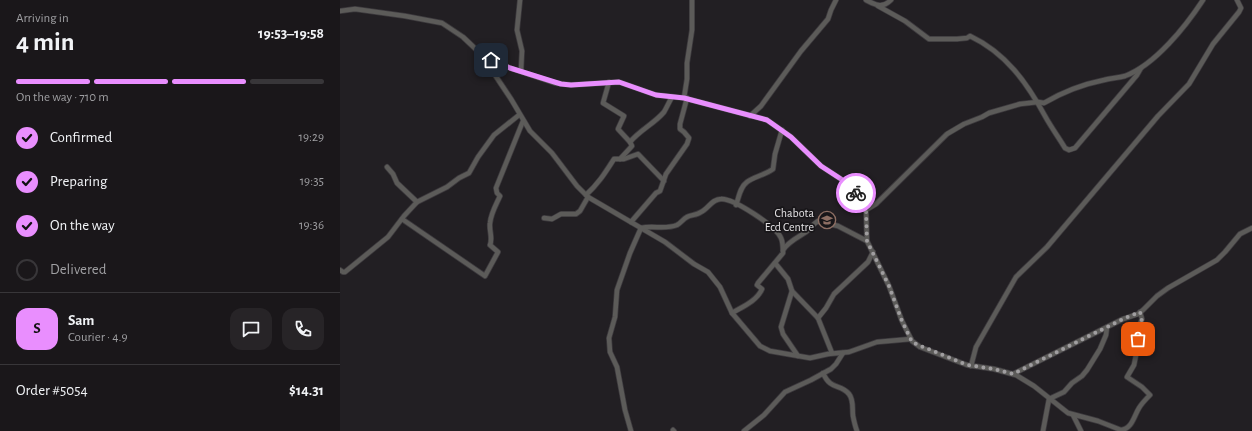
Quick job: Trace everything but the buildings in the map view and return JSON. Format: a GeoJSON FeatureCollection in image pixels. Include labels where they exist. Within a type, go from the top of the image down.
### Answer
{"type":"FeatureCollection","features":[{"type":"Feature","properties":{"kind":"street"},"geometry":{"type":"LineString","coordinates":[[520,0],[517,30],[522,57],[521,70]]}},
{"type":"Feature","properties":{"kind":"street"},"geometry":{"type":"LineString","coordinates":[[632,222],[656,193],[660,191],[666,174],[688,141],[687,136],[680,129],[680,124],[686,98],[687,63],[692,30],[692,0]]}},
{"type":"Feature","properties":{"kind":"street"},"geometry":{"type":"LineString","coordinates":[[750,116],[761,106],[801,51],[828,19],[836,0]]}},
{"type":"Feature","properties":{"kind":"street"},"geometry":{"type":"LineString","coordinates":[[866,0],[905,21],[929,39],[958,39],[967,38],[970,36],[983,42],[1003,58],[1021,77],[1038,102],[1065,148],[1072,150],[1137,75],[1142,66]]}},
{"type":"Feature","properties":{"kind":"street"},"geometry":{"type":"LineString","coordinates":[[878,6],[886,5],[891,0]]}},
{"type":"Feature","properties":{"kind":"street"},"geometry":{"type":"LineString","coordinates":[[866,210],[876,204],[947,134],[964,124],[982,118],[989,113],[1020,104],[1038,102],[1044,103],[1058,95],[1092,83],[1124,76],[1142,66],[1172,42],[1203,0]]}},
{"type":"Feature","properties":{"kind":"street"},"geometry":{"type":"LineString","coordinates":[[971,366],[976,347],[1016,277],[1047,247],[1158,116],[1188,84],[1213,44],[1239,12],[1241,8],[1237,0]]}},
{"type":"Feature","properties":{"kind":"street"},"geometry":{"type":"LineString","coordinates":[[340,10],[355,9],[436,21],[456,32],[482,55],[534,137],[552,153],[577,186],[587,196],[665,242],[694,264],[708,272],[720,287],[732,313],[760,346],[770,351],[810,358],[862,348],[877,342],[911,339]]}},
{"type":"Feature","properties":{"kind":"street"},"geometry":{"type":"LineString","coordinates":[[482,55],[510,68],[521,70],[561,84],[571,85],[609,82],[626,84],[656,95],[686,98],[767,120],[782,130],[814,160],[844,181],[853,190],[866,210],[867,241],[889,286],[902,321],[911,339],[916,344],[971,366],[994,369],[1013,374],[1034,386],[1063,410],[1073,415],[1124,430],[1129,426],[1139,407],[1150,395],[1142,387],[1127,378],[1134,366],[1142,318],[1140,312]]}},
{"type":"Feature","properties":{"kind":"street"},"geometry":{"type":"LineString","coordinates":[[609,82],[603,103],[624,116],[618,129],[632,146],[620,159]]}},
{"type":"Feature","properties":{"kind":"street"},"geometry":{"type":"LineString","coordinates":[[630,142],[665,111],[672,97]]}},
{"type":"Feature","properties":{"kind":"street"},"geometry":{"type":"LineString","coordinates":[[340,270],[346,272],[385,240],[417,202],[447,187],[469,173],[478,157],[494,135],[520,115]]}},
{"type":"Feature","properties":{"kind":"street"},"geometry":{"type":"LineString","coordinates":[[402,219],[485,276],[498,252],[490,245],[492,240],[490,224],[493,210],[500,196],[497,193],[496,188],[523,121]]}},
{"type":"Feature","properties":{"kind":"street"},"geometry":{"type":"LineString","coordinates":[[736,205],[742,189],[747,182],[766,174],[773,169],[775,154],[782,130]]}},
{"type":"Feature","properties":{"kind":"street"},"geometry":{"type":"LineString","coordinates":[[544,218],[552,219],[561,214],[576,214],[614,159],[624,159],[638,154],[664,181]]}},
{"type":"Feature","properties":{"kind":"street"},"geometry":{"type":"LineString","coordinates":[[387,167],[393,174],[397,183],[417,202]]}},
{"type":"Feature","properties":{"kind":"street"},"geometry":{"type":"LineString","coordinates":[[640,228],[676,225],[686,218],[701,213],[712,202],[720,199],[726,200],[767,222],[782,238],[783,250]]}},
{"type":"Feature","properties":{"kind":"street"},"geometry":{"type":"LineString","coordinates":[[732,313],[750,302],[761,291],[762,289],[758,283],[781,256],[783,250],[789,242],[807,231],[818,221],[838,226],[867,241]]}},
{"type":"Feature","properties":{"kind":"street"},"geometry":{"type":"LineString","coordinates":[[631,431],[616,367],[610,352],[609,338],[615,317],[617,290],[640,228]]}},
{"type":"Feature","properties":{"kind":"street"},"geometry":{"type":"LineString","coordinates":[[1013,374],[1140,312],[1168,288],[1217,260],[1240,234],[1252,228]]}},
{"type":"Feature","properties":{"kind":"street"},"geometry":{"type":"LineString","coordinates":[[818,318],[834,294],[868,262],[873,252]]}},
{"type":"Feature","properties":{"kind":"street"},"geometry":{"type":"LineString","coordinates":[[775,263],[788,279],[792,291],[818,318],[832,354]]}},
{"type":"Feature","properties":{"kind":"street"},"geometry":{"type":"LineString","coordinates":[[792,291],[781,327],[783,334],[798,356]]}},
{"type":"Feature","properties":{"kind":"street"},"geometry":{"type":"LineString","coordinates":[[1049,399],[1064,392],[1072,383],[1082,376],[1100,349],[1106,335],[1107,327]]}},
{"type":"Feature","properties":{"kind":"street"},"geometry":{"type":"LineString","coordinates":[[744,431],[764,415],[787,390],[811,380],[834,366],[843,352]]}},
{"type":"Feature","properties":{"kind":"street"},"geometry":{"type":"LineString","coordinates":[[823,373],[830,384],[845,391],[852,398],[853,417],[857,431]]}},
{"type":"Feature","properties":{"kind":"street"},"geometry":{"type":"LineString","coordinates":[[1043,431],[1049,399]]}},
{"type":"Feature","properties":{"kind":"street"},"geometry":{"type":"LineString","coordinates":[[1073,415],[1081,431]]}},
{"type":"Feature","properties":{"kind":"way so far"},"geometry":{"type":"LineString","coordinates":[[856,193],[866,210],[865,232],[867,241],[892,292],[902,321],[912,342],[967,365],[994,369],[1013,374],[1140,312],[1142,318],[1138,339]]}},
{"type":"Feature","properties":{"kind":"place","name":"Chabota Ecd Centre"},"geometry":{"type":"Point","coordinates":[827,220]}},
{"type":"Feature","properties":{"kind":"route"},"geometry":{"type":"LineString","coordinates":[[491,60],[555,83],[571,85],[619,82],[637,87],[656,95],[684,98],[767,120],[791,137],[814,160],[844,181],[856,193]]}}]}
